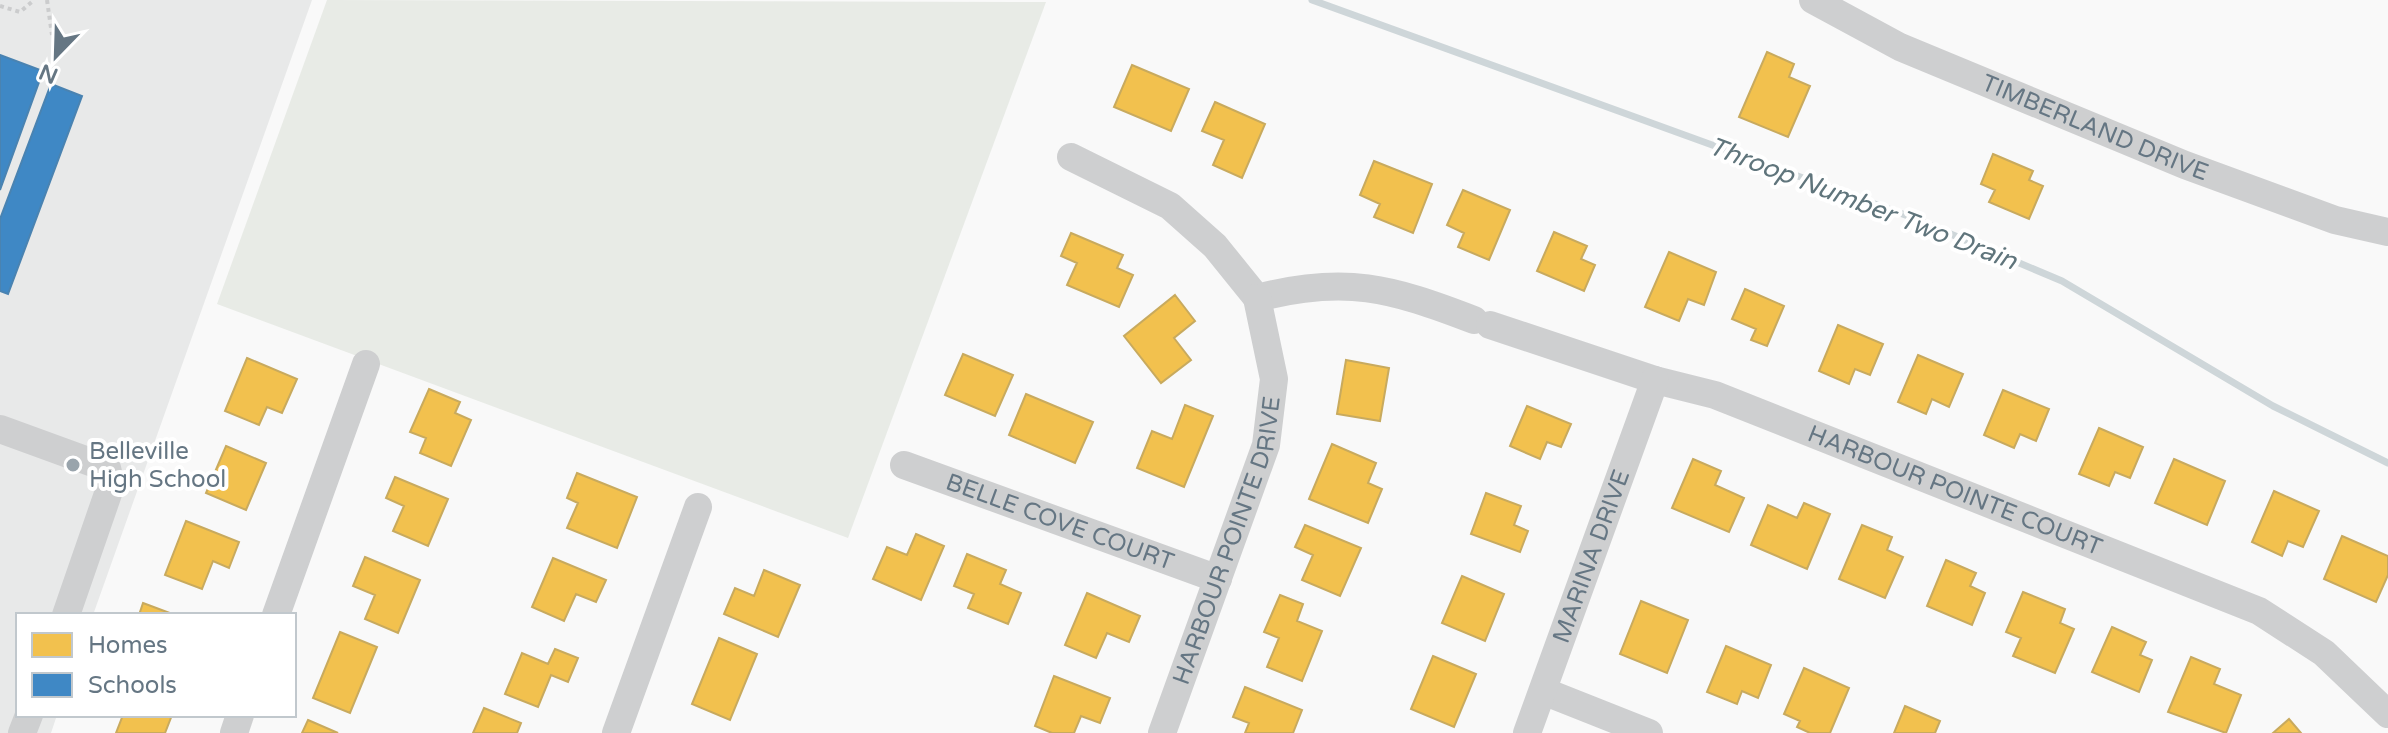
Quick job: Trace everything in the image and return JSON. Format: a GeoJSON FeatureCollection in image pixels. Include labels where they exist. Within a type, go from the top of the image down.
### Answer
{"type":"FeatureCollection","features":[{"type":"Feature","properties":{"kind":"street","name":"TIMBERLAND DRIVE"},"geometry":{"type":"LineString","coordinates":[[1813,0],[1900,47],[2185,165],[2335,220],[2388,232]]}},
{"type":"Feature","properties":{"kind":"street"},"geometry":{"type":"LineString","coordinates":[[1071,157],[1170,206],[1215,246],[1257,298]]}},
{"type":"Feature","properties":{"kind":"street","name":"HARBOUR POINTE COURT"},"geometry":{"type":"LineString","coordinates":[[1257,298],[1291,289],[1336,284],[1375,288],[1410,296],[1655,380],[1715,395],[2259,611],[2324,653],[2388,714]]}},
{"type":"Feature","properties":{"kind":"street","name":"HARBOUR POINTE DRIVE"},"geometry":{"type":"LineString","coordinates":[[1162,733],[1266,445],[1274,379],[1257,298]]}},
{"type":"Feature","properties":{"kind":"street"},"geometry":{"type":"LineString","coordinates":[[277,613],[366,364]]}},
{"type":"Feature","properties":{"kind":"street","name":"MARINA DRIVE"},"geometry":{"type":"LineString","coordinates":[[1527,733],[1655,380]]}},
{"type":"Feature","properties":{"kind":"street"},"geometry":{"type":"LineString","coordinates":[[0,429],[107,468],[111,485],[67,613]]}},
{"type":"Feature","properties":{"kind":"street","name":"BELLE COVE COURT"},"geometry":{"type":"LineString","coordinates":[[904,465],[1218,579]]}},
{"type":"Feature","properties":{"kind":"street"},"geometry":{"type":"LineString","coordinates":[[616,733],[698,507]]}},
{"type":"Feature","properties":{"kind":"street"},"geometry":{"type":"LineString","coordinates":[[1543,691],[1649,733]]}},
{"type":"Feature","properties":{"kind":"path"},"geometry":{"type":"LineString","coordinates":[[0,6],[20,12],[34,0]]}},
{"type":"Feature","properties":{"kind":"path"},"geometry":{"type":"LineString","coordinates":[[47,0],[52,35]]}},
{"type":"Feature","properties":{"kind":"shaded area","name":"Belleville High School"},"geometry":{"type":"Polygon","coordinates":[[[0,0],[312,0],[94,613],[16,613],[16,717],[56,717],[51,733],[0,733],[0,0]]]}},
{"type":"Feature","properties":{"kind":"shaded area"},"geometry":{"type":"Polygon","coordinates":[[[327,0],[1046,2],[848,538],[217,304],[327,0]]]}},
{"type":"Feature","properties":{"kind":"building: Homes"},"geometry":{"type":"Polygon","coordinates":[[[1767,52],[1794,64],[1789,77],[1810,86],[1788,137],[1739,117],[1767,52]]]}},
{"type":"Feature","properties":{"kind":"building: Homes"},"geometry":{"type":"Polygon","coordinates":[[[1132,65],[1189,89],[1171,131],[1114,107],[1132,65]]]}},
{"type":"Feature","properties":{"kind":"building: Homes"},"geometry":{"type":"Polygon","coordinates":[[[1215,102],[1265,124],[1242,178],[1213,165],[1224,140],[1202,131],[1215,102]]]}},
{"type":"Feature","properties":{"kind":"building: Homes"},"geometry":{"type":"Polygon","coordinates":[[[1993,154],[2033,171],[2029,180],[2043,186],[2029,219],[1989,202],[1995,190],[1981,184],[1993,154]]]}},
{"type":"Feature","properties":{"kind":"building: Homes"},"geometry":{"type":"Polygon","coordinates":[[[1374,161],[1432,184],[1413,233],[1374,217],[1380,204],[1360,195],[1374,161]]]}},
{"type":"Feature","properties":{"kind":"building: Homes"},"geometry":{"type":"Polygon","coordinates":[[[1463,190],[1510,210],[1489,260],[1458,247],[1464,233],[1447,225],[1463,190]]]}},
{"type":"Feature","properties":{"kind":"building: Homes"},"geometry":{"type":"Polygon","coordinates":[[[1554,232],[1587,246],[1581,259],[1595,265],[1584,291],[1537,271],[1554,232]]]}},
{"type":"Feature","properties":{"kind":"building: Homes"},"geometry":{"type":"Polygon","coordinates":[[[1071,233],[1123,255],[1117,268],[1133,275],[1119,307],[1067,285],[1077,263],[1061,256],[1071,233]]]}},
{"type":"Feature","properties":{"kind":"building: Homes"},"geometry":{"type":"Polygon","coordinates":[[[1669,252],[1716,272],[1704,305],[1688,299],[1679,321],[1645,307],[1669,252]]]}},
{"type":"Feature","properties":{"kind":"building: Homes"},"geometry":{"type":"Polygon","coordinates":[[[1745,289],[1784,306],[1767,346],[1751,340],[1756,329],[1732,319],[1745,289]]]}},
{"type":"Feature","properties":{"kind":"building: Homes"},"geometry":{"type":"Polygon","coordinates":[[[1175,295],[1195,321],[1174,338],[1191,360],[1161,383],[1124,336],[1175,295]]]}},
{"type":"Feature","properties":{"kind":"building: Homes"},"geometry":{"type":"Polygon","coordinates":[[[1838,325],[1883,344],[1870,375],[1855,369],[1849,384],[1819,371],[1838,325]]]}},
{"type":"Feature","properties":{"kind":"building: Homes"},"geometry":{"type":"Polygon","coordinates":[[[963,354],[1013,375],[995,416],[945,395],[963,354]]]}},
{"type":"Feature","properties":{"kind":"building: Homes"},"geometry":{"type":"Polygon","coordinates":[[[1918,355],[1963,374],[1949,407],[1932,399],[1926,414],[1898,402],[1918,355]]]}},
{"type":"Feature","properties":{"kind":"building: Homes"},"geometry":{"type":"Polygon","coordinates":[[[247,358],[297,379],[282,413],[267,407],[259,425],[225,411],[247,358]]]}},
{"type":"Feature","properties":{"kind":"building: Homes"},"geometry":{"type":"Polygon","coordinates":[[[1346,360],[1389,368],[1380,421],[1337,414],[1346,360]]]}},
{"type":"Feature","properties":{"kind":"building: Homes"},"geometry":{"type":"Polygon","coordinates":[[[429,389],[460,402],[455,413],[471,420],[451,466],[420,453],[426,438],[410,432],[429,389]]]}},
{"type":"Feature","properties":{"kind":"building: Homes"},"geometry":{"type":"Polygon","coordinates":[[[2003,390],[2049,409],[2036,441],[2020,434],[2014,448],[1984,435],[2003,390]]]}},
{"type":"Feature","properties":{"kind":"building: Homes"},"geometry":{"type":"Polygon","coordinates":[[[1026,394],[1093,422],[1075,463],[1009,435],[1026,394]]]}},
{"type":"Feature","properties":{"kind":"building: Homes"},"geometry":{"type":"Polygon","coordinates":[[[1185,405],[1213,416],[1184,487],[1137,468],[1152,431],[1172,439],[1185,405]]]}},
{"type":"Feature","properties":{"kind":"building: Homes"},"geometry":{"type":"Polygon","coordinates":[[[1527,406],[1571,424],[1561,447],[1547,442],[1540,459],[1510,446],[1527,406]]]}},
{"type":"Feature","properties":{"kind":"building: Homes"},"geometry":{"type":"Polygon","coordinates":[[[2099,428],[2143,447],[2130,478],[2115,472],[2109,486],[2079,474],[2099,428]]]}},
{"type":"Feature","properties":{"kind":"building: Homes"},"geometry":{"type":"Polygon","coordinates":[[[1332,444],[1376,463],[1368,483],[1382,489],[1368,523],[1309,499],[1332,444]]]}},
{"type":"Feature","properties":{"kind":"building: Homes"},"geometry":{"type":"Polygon","coordinates":[[[226,446],[266,463],[246,510],[206,493],[226,446]]]}},
{"type":"Feature","properties":{"kind":"building: Homes"},"geometry":{"type":"Polygon","coordinates":[[[1693,459],[1721,471],[1715,485],[1744,498],[1729,532],[1672,508],[1693,459]]]}},
{"type":"Feature","properties":{"kind":"building: Homes"},"geometry":{"type":"Polygon","coordinates":[[[2174,459],[2225,481],[2207,525],[2155,503],[2174,459]]]}},
{"type":"Feature","properties":{"kind":"building: Homes"},"geometry":{"type":"Polygon","coordinates":[[[577,473],[637,497],[617,548],[567,528],[578,503],[567,498],[577,473]]]}},
{"type":"Feature","properties":{"kind":"building: Homes"},"geometry":{"type":"Polygon","coordinates":[[[395,477],[448,499],[428,546],[393,531],[404,506],[386,498],[395,477]]]}},
{"type":"Feature","properties":{"kind":"building: Homes"},"geometry":{"type":"Polygon","coordinates":[[[2274,491],[2319,511],[2303,547],[2288,541],[2282,556],[2252,542],[2274,491]]]}},
{"type":"Feature","properties":{"kind":"building: Homes"},"geometry":{"type":"Polygon","coordinates":[[[1486,493],[1521,506],[1514,525],[1528,531],[1520,552],[1471,534],[1486,493]]]}},
{"type":"Feature","properties":{"kind":"building: Homes"},"geometry":{"type":"Polygon","coordinates":[[[1804,503],[1830,514],[1807,569],[1751,545],[1768,505],[1797,518],[1804,503]]]}},
{"type":"Feature","properties":{"kind":"building: Homes"},"geometry":{"type":"Polygon","coordinates":[[[186,521],[239,542],[229,568],[213,561],[202,589],[165,575],[186,521]]]}},
{"type":"Feature","properties":{"kind":"building: Homes"},"geometry":{"type":"Polygon","coordinates":[[[1305,525],[1361,548],[1340,596],[1302,580],[1313,555],[1295,547],[1305,525]]]}},
{"type":"Feature","properties":{"kind":"building: Homes"},"geometry":{"type":"Polygon","coordinates":[[[1862,525],[1892,537],[1887,550],[1903,557],[1885,598],[1839,579],[1862,525]]]}},
{"type":"Feature","properties":{"kind":"building: Homes"},"geometry":{"type":"Polygon","coordinates":[[[916,534],[944,546],[921,600],[873,579],[887,547],[907,555],[916,534]]]}},
{"type":"Feature","properties":{"kind":"building: Homes"},"geometry":{"type":"Polygon","coordinates":[[[2342,536],[2388,556],[2388,575],[2376,602],[2324,579],[2342,536]]]}},
{"type":"Feature","properties":{"kind":"building: Homes"},"geometry":{"type":"Polygon","coordinates":[[[967,554],[1006,570],[1000,584],[1021,593],[1008,624],[968,608],[974,594],[954,586],[967,554]]]}},
{"type":"Feature","properties":{"kind":"building: Homes"},"geometry":{"type":"Polygon","coordinates":[[[365,557],[420,580],[398,633],[365,619],[375,595],[353,586],[365,557]]]}},
{"type":"Feature","properties":{"kind":"building: Homes"},"geometry":{"type":"Polygon","coordinates":[[[553,558],[606,580],[596,602],[576,594],[564,621],[532,607],[553,558]]]}},
{"type":"Feature","properties":{"kind":"building: Homes"},"geometry":{"type":"Polygon","coordinates":[[[1946,560],[1976,573],[1970,586],[1985,593],[1972,625],[1927,606],[1946,560]]]}},
{"type":"Feature","properties":{"kind":"building: Homes"},"geometry":{"type":"Polygon","coordinates":[[[764,570],[800,585],[778,637],[724,614],[735,588],[754,596],[764,570]]]}},
{"type":"Feature","properties":{"kind":"building: Homes"},"geometry":{"type":"Polygon","coordinates":[[[1462,576],[1504,594],[1485,641],[1442,623],[1462,576]]]}},
{"type":"Feature","properties":{"kind":"building: Homes"},"geometry":{"type":"Polygon","coordinates":[[[2023,592],[2065,609],[2060,623],[2074,629],[2055,673],[2013,656],[2021,638],[2006,632],[2023,592]]]}},
{"type":"Feature","properties":{"kind":"building: Homes"},"geometry":{"type":"Polygon","coordinates":[[[1087,593],[1140,616],[1129,642],[1107,633],[1096,658],[1065,645],[1087,593]]]}},
{"type":"Feature","properties":{"kind":"building: Homes"},"geometry":{"type":"Polygon","coordinates":[[[1280,595],[1303,604],[1297,621],[1322,631],[1302,681],[1267,667],[1279,638],[1264,632],[1280,595]]]}},
{"type":"Feature","properties":{"kind":"building: Homes"},"geometry":{"type":"Polygon","coordinates":[[[1641,601],[1688,620],[1667,673],[1620,654],[1641,601]]]}},
{"type":"Feature","properties":{"kind":"building: Homes"},"geometry":{"type":"Polygon","coordinates":[[[143,603],[170,613],[140,613],[143,603]]]}},
{"type":"Feature","properties":{"kind":"building: Homes"},"geometry":{"type":"Polygon","coordinates":[[[2112,627],[2146,642],[2140,655],[2152,660],[2139,692],[2092,672],[2112,627]]]}},
{"type":"Feature","properties":{"kind":"building: Homes"},"geometry":{"type":"Polygon","coordinates":[[[340,632],[377,647],[350,713],[313,698],[340,632]]]}},
{"type":"Feature","properties":{"kind":"building: Homes"},"geometry":{"type":"Polygon","coordinates":[[[719,638],[757,654],[730,720],[692,704],[719,638]]]}},
{"type":"Feature","properties":{"kind":"building: Homes"},"geometry":{"type":"Polygon","coordinates":[[[1726,646],[1771,665],[1758,698],[1742,691],[1737,704],[1707,692],[1726,646]]]}},
{"type":"Feature","properties":{"kind":"building: Homes"},"geometry":{"type":"Polygon","coordinates":[[[555,649],[578,658],[568,682],[551,675],[538,707],[505,694],[522,653],[548,664],[555,649]]]}},
{"type":"Feature","properties":{"kind":"building: Homes"},"geometry":{"type":"Polygon","coordinates":[[[1433,656],[1476,674],[1454,727],[1411,709],[1433,656]]]}},
{"type":"Feature","properties":{"kind":"building: Homes"},"geometry":{"type":"Polygon","coordinates":[[[2191,657],[2220,669],[2214,684],[2241,695],[2226,733],[2168,712],[2191,657]]]}},
{"type":"Feature","properties":{"kind":"building: Homes"},"geometry":{"type":"Polygon","coordinates":[[[1804,668],[1849,688],[1830,733],[1810,733],[1797,727],[1800,721],[1784,714],[1804,668]]]}},
{"type":"Feature","properties":{"kind":"building: Homes"},"geometry":{"type":"Polygon","coordinates":[[[1054,676],[1110,698],[1100,723],[1081,716],[1074,733],[1052,733],[1035,726],[1054,676]]]}},
{"type":"Feature","properties":{"kind":"building: Homes"},"geometry":{"type":"Polygon","coordinates":[[[1245,687],[1302,710],[1293,733],[1245,733],[1249,723],[1233,717],[1245,687]]]}},
{"type":"Feature","properties":{"kind":"building: Homes"},"geometry":{"type":"Polygon","coordinates":[[[1905,706],[1940,721],[1935,733],[1894,733],[1905,706]]]}},
{"type":"Feature","properties":{"kind":"building: Homes"},"geometry":{"type":"Polygon","coordinates":[[[484,708],[521,723],[517,733],[473,733],[484,708]]]}},
{"type":"Feature","properties":{"kind":"building: Homes"},"geometry":{"type":"Polygon","coordinates":[[[122,717],[171,717],[165,733],[116,733],[122,717]]]}},
{"type":"Feature","properties":{"kind":"building: Homes"},"geometry":{"type":"Polygon","coordinates":[[[2289,719],[2301,733],[2273,733],[2289,719]]]}},
{"type":"Feature","properties":{"kind":"building: Homes"},"geometry":{"type":"Polygon","coordinates":[[[308,720],[338,733],[302,733],[308,720]]]}},
{"type":"Feature","properties":{"kind":"building: Schools"},"geometry":{"type":"Polygon","coordinates":[[[0,55],[43,71],[0,190],[0,55]]]}},
{"type":"Feature","properties":{"kind":"building: Schools"},"geometry":{"type":"Polygon","coordinates":[[[51,84],[82,96],[8,294],[0,291],[0,219],[51,84]]]}},
{"type":"Feature","properties":{"kind":"waterway","name":"Throop Number Two Drain"},"geometry":{"type":"LineString","coordinates":[[1312,0],[1908,216],[2062,281],[2273,406],[2388,463]]}},
{"type":"Feature","properties":{"kind":"place","name":"Belleville High School"},"geometry":{"type":"Point","coordinates":[73,465]}}]}
